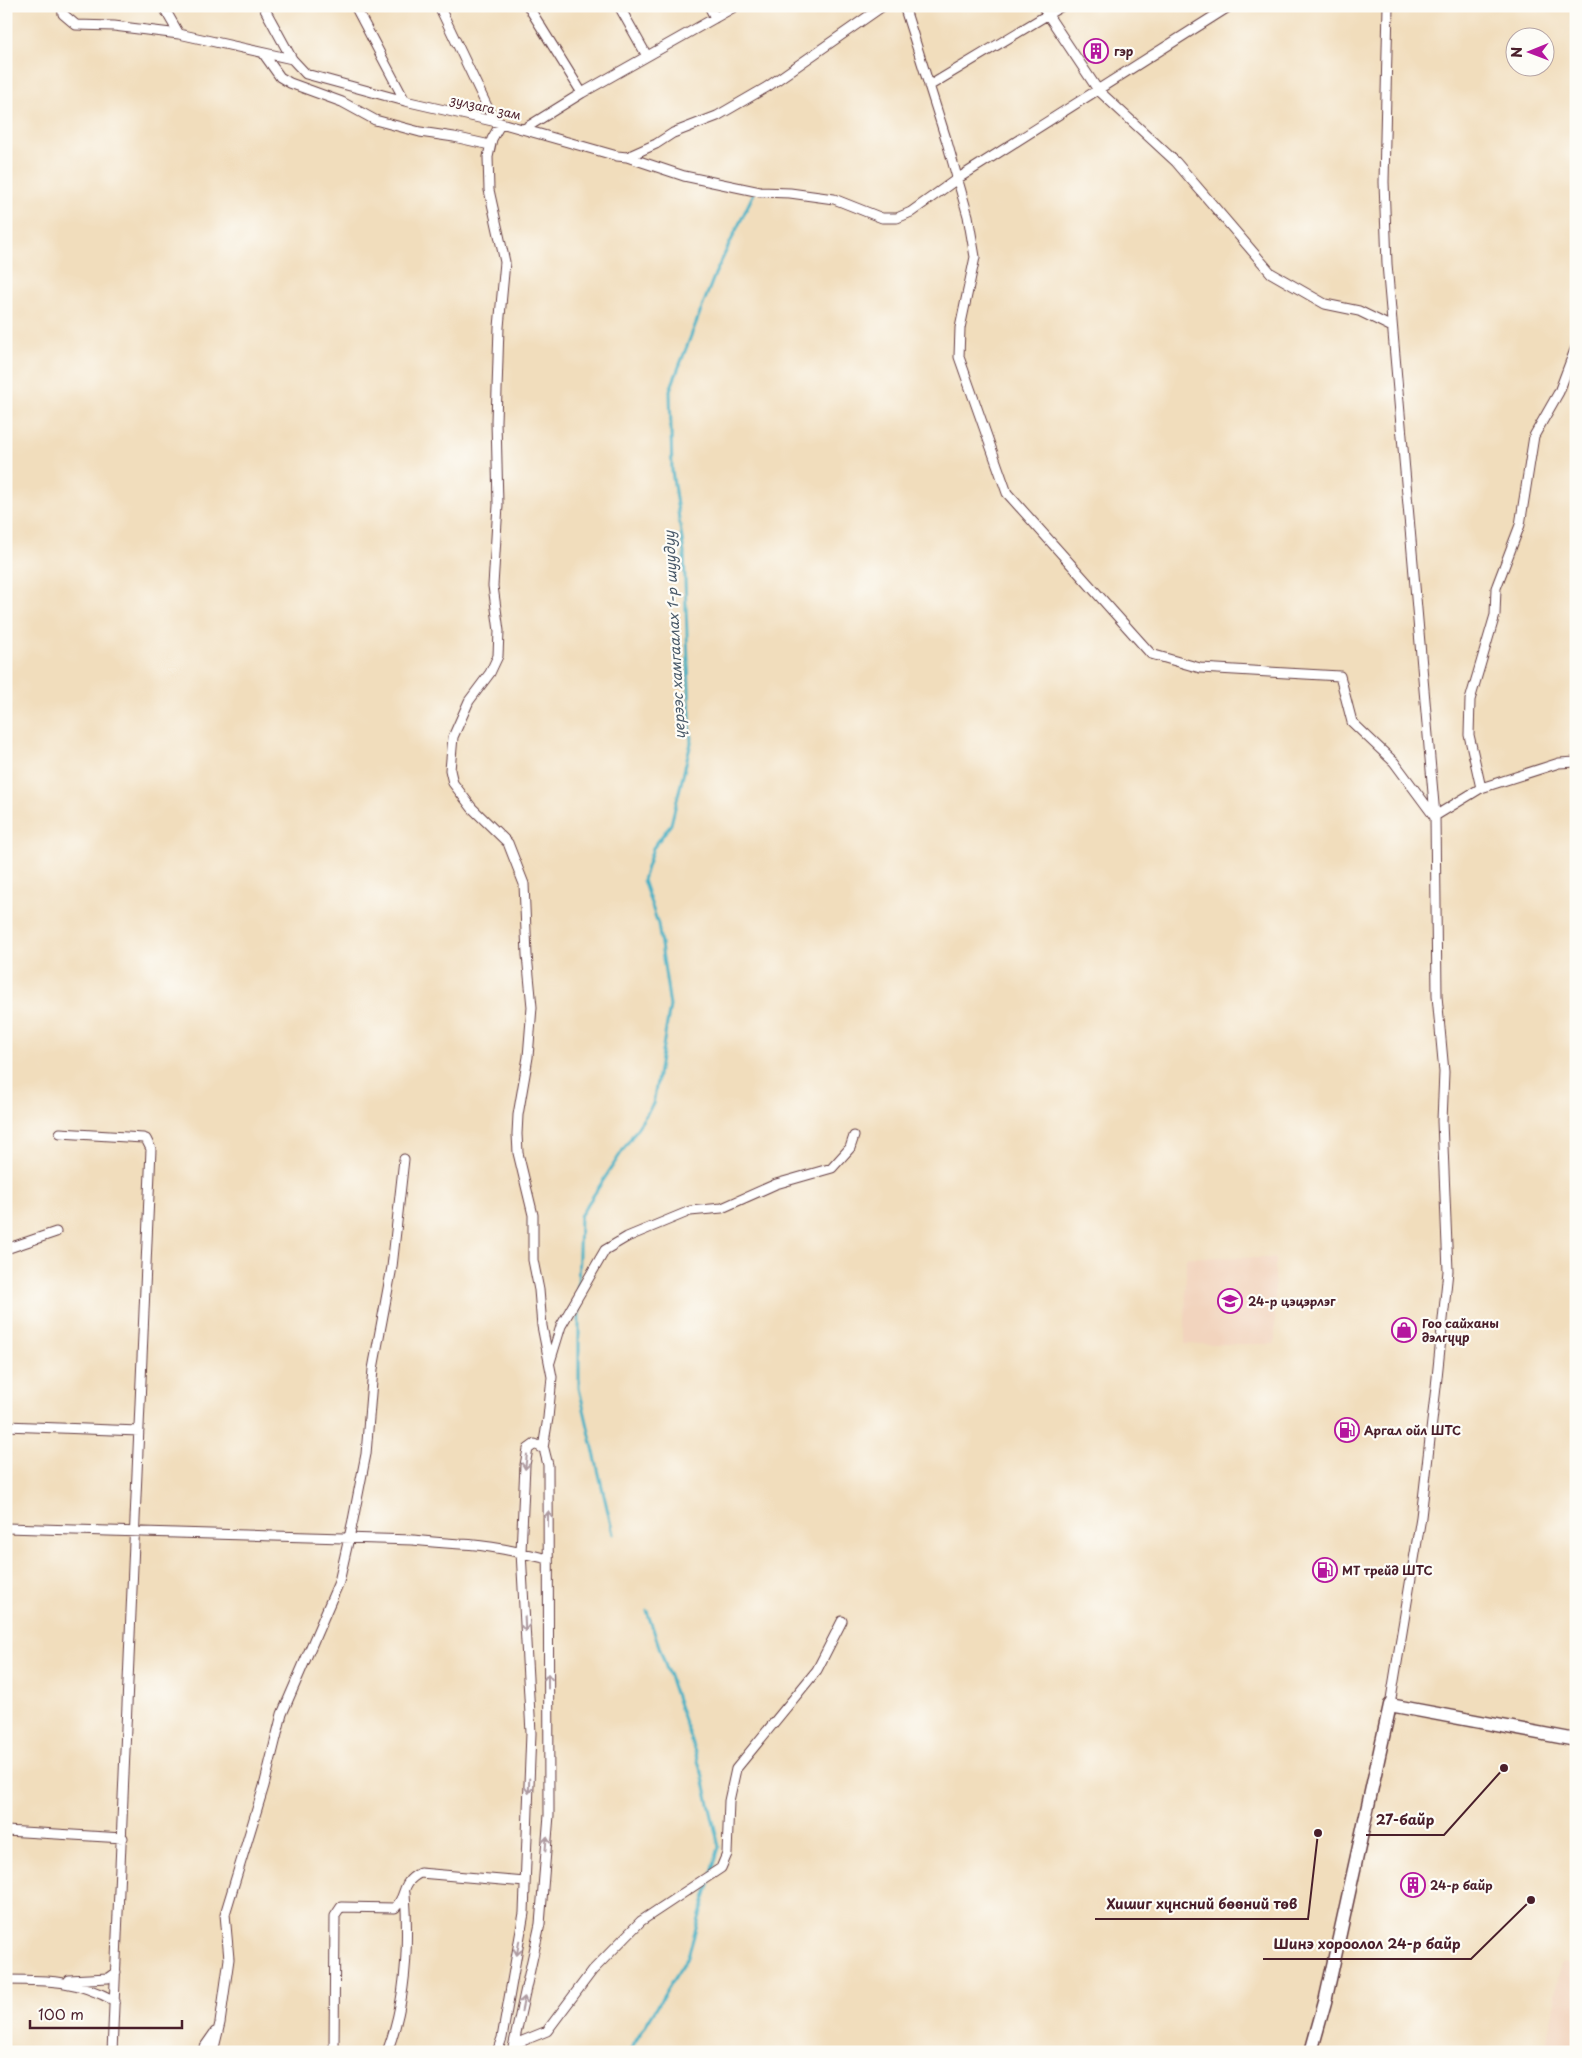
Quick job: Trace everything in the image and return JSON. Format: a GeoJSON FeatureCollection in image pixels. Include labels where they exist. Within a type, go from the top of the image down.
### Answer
{"type":"FeatureCollection","features":[{"type":"Feature","properties":{"kind":"street","name":"зулзага зам"},"geometry":{"type":"LineString","coordinates":[[62,6],[63,14],[76,25],[114,26],[179,34],[263,52],[292,59],[306,74],[405,101],[524,129],[616,156],[627,157],[684,176],[750,190],[834,199],[882,218],[896,218],[911,212],[957,179],[1230,6]]}},
{"type":"Feature","properties":{"kind":"street"},"geometry":{"type":"LineString","coordinates":[[163,6],[179,34]]}},
{"type":"Feature","properties":{"kind":"street"},"geometry":{"type":"LineString","coordinates":[[263,6],[292,59]]}},
{"type":"Feature","properties":{"kind":"street"},"geometry":{"type":"LineString","coordinates":[[355,6],[405,101]]}},
{"type":"Feature","properties":{"kind":"street"},"geometry":{"type":"LineString","coordinates":[[439,6],[497,122],[488,157],[488,190],[505,262],[499,327],[496,421],[498,505],[493,586],[499,631],[498,656],[490,673],[469,701],[453,738],[450,770],[453,783],[472,808],[508,843],[524,884],[527,955],[532,1007],[528,1057],[518,1115],[518,1153],[533,1215],[534,1260],[542,1326],[552,1377],[548,1418],[542,1448],[548,1465],[549,1815],[540,1924],[514,2048]]}},
{"type":"Feature","properties":{"kind":"street"},"geometry":{"type":"LineString","coordinates":[[528,6],[582,93]]}},
{"type":"Feature","properties":{"kind":"street"},"geometry":{"type":"LineString","coordinates":[[619,6],[647,56]]}},
{"type":"Feature","properties":{"kind":"street"},"geometry":{"type":"LineString","coordinates":[[708,6],[715,18]]}},
{"type":"Feature","properties":{"kind":"street"},"geometry":{"type":"LineString","coordinates":[[524,129],[582,93],[736,6]]}},
{"type":"Feature","properties":{"kind":"street"},"geometry":{"type":"LineString","coordinates":[[627,157],[656,144],[673,133],[717,116],[767,87],[883,6]]}},
{"type":"Feature","properties":{"kind":"street"},"geometry":{"type":"LineString","coordinates":[[904,6],[930,86],[968,216],[975,257],[960,328],[959,356],[1007,493],[1151,654],[1200,668],[1340,676],[1352,722],[1394,762],[1434,816]]}},
{"type":"Feature","properties":{"kind":"street"},"geometry":{"type":"LineString","coordinates":[[1042,6],[1098,90],[1176,162],[1271,272],[1325,304],[1359,312],[1392,327]]}},
{"type":"Feature","properties":{"kind":"street"},"geometry":{"type":"LineString","coordinates":[[930,86],[1062,6]]}},
{"type":"Feature","properties":{"kind":"street"},"geometry":{"type":"LineString","coordinates":[[1311,2052],[1325,2002],[1390,1705],[1421,1517],[1448,1271],[1442,1131],[1444,1072],[1437,996],[1434,816],[1392,327],[1384,182],[1388,6]]}},
{"type":"Feature","properties":{"kind":"street"},"geometry":{"type":"LineString","coordinates":[[263,52],[280,77],[290,83],[342,102],[376,120],[420,132],[490,145]]}},
{"type":"Feature","properties":{"kind":"street"},"geometry":{"type":"LineString","coordinates":[[1481,788],[1469,735],[1470,700],[1495,615],[1496,588],[1520,525],[1534,436],[1559,392],[1576,347]]}},
{"type":"Feature","properties":{"kind":"street"},"geometry":{"type":"LineString","coordinates":[[1434,816],[1481,788],[1560,763],[1576,762]]}},
{"type":"Feature","properties":{"kind":"street"},"geometry":{"type":"LineString","coordinates":[[60,1133],[143,1138],[146,1139],[151,1149],[123,1838],[112,2052]]}},
{"type":"Feature","properties":{"kind":"street"},"geometry":{"type":"LineString","coordinates":[[549,1364],[561,1326],[605,1250],[627,1238],[690,1211],[722,1208],[776,1184],[832,1168],[850,1148],[854,1136]]}},
{"type":"Feature","properties":{"kind":"street"},"geometry":{"type":"LineString","coordinates":[[213,2052],[220,2023],[229,1959],[225,1914],[256,1811],[282,1714],[339,1582],[366,1454],[373,1369],[392,1267],[404,1158]]}},
{"type":"Feature","properties":{"kind":"street"},"geometry":{"type":"LineString","coordinates":[[6,1249],[56,1232]]}},
{"type":"Feature","properties":{"kind":"street"},"geometry":{"type":"LineString","coordinates":[[6,1426],[139,1430]]}},
{"type":"Feature","properties":{"kind":"street"},"geometry":{"type":"LineString","coordinates":[[497,2052],[502,2038],[524,1913],[531,1733],[521,1552],[525,1465],[528,1450],[535,1444],[542,1448]]}},
{"type":"Feature","properties":{"kind":"street"},"geometry":{"type":"LineString","coordinates":[[6,1528],[348,1538],[460,1544],[521,1552],[548,1559]]}},
{"type":"Feature","properties":{"kind":"street"},"geometry":{"type":"LineString","coordinates":[[514,2048],[547,2031],[592,1972],[640,1921],[721,1868],[727,1854],[729,1801],[736,1769],[817,1670],[842,1621]]}},
{"type":"Feature","properties":{"kind":"street"},"geometry":{"type":"LineString","coordinates":[[1390,1705],[1576,1740]]}},
{"type":"Feature","properties":{"kind":"street"},"geometry":{"type":"LineString","coordinates":[[6,1830],[123,1838]]}},
{"type":"Feature","properties":{"kind":"street"},"geometry":{"type":"LineString","coordinates":[[334,2052],[335,1916],[341,1907],[395,1908],[401,1902],[405,1885],[410,1877],[420,1873],[525,1882]]}},
{"type":"Feature","properties":{"kind":"street"},"geometry":{"type":"LineString","coordinates":[[388,2052],[393,2037],[405,1974],[408,1933],[405,1885]]}},
{"type":"Feature","properties":{"kind":"street"},"geometry":{"type":"LineString","coordinates":[[6,1980],[92,1980],[108,1978],[116,1972]]}},
{"type":"Feature","properties":{"kind":"street"},"geometry":{"type":"LineString","coordinates":[[56,1980],[95,1990],[115,2001]]}},
{"type":"Feature","properties":{"kind":"street"},"geometry":{"type":"LineString","coordinates":[[201,2052],[220,2023]]}},
{"type":"Feature","properties":{"kind":"shaded area","name":"24-р цэцэрлэг"},"geometry":{"type":"Polygon","coordinates":[[[1186,1257],[1275,1258],[1275,1344],[1185,1344],[1186,1257]]]}},
{"type":"Feature","properties":{"kind":"shaded area"},"geometry":{"type":"Polygon","coordinates":[[[1561,1962],[1576,1965],[1576,2052],[1545,2052],[1561,1962]]]}},
{"type":"Feature","properties":{"kind":"waterway","name":"үерээс хамгаалах 1-р шуудуу"},"geometry":{"type":"LineString","coordinates":[[578,1289],[580,1216],[653,1104],[670,1006],[658,924],[643,880],[653,848],[671,824],[691,743],[684,553],[672,471],[670,390],[715,274],[754,193]]}},
{"type":"Feature","properties":{"kind":"waterway","name":"үерээс хамгаалах 1-р шуудуу"},"geometry":{"type":"LineString","coordinates":[[579,1301],[579,1388],[613,1534]]}},
{"type":"Feature","properties":{"kind":"waterway","name":"үерээс хамгаалах 1-р шуудуу"},"geometry":{"type":"LineString","coordinates":[[647,1611],[702,1773],[719,1847],[712,1872]]}},
{"type":"Feature","properties":{"kind":"waterway","name":"үерээс хамгаалах 1-р шуудуу"},"geometry":{"type":"LineString","coordinates":[[629,2052],[688,1956],[711,1878]]}},
{"type":"Feature","properties":{"kind":"place","name":"гэр"},"geometry":{"type":"Point","coordinates":[1096,51]}},
{"type":"Feature","properties":{"kind":"place","name":"24-р цэцэрлэг"},"geometry":{"type":"Point","coordinates":[1230,1301]}},
{"type":"Feature","properties":{"kind":"place","name":"Гоо сайханы дэлгүүр"},"geometry":{"type":"Point","coordinates":[1404,1330]}},
{"type":"Feature","properties":{"kind":"place","name":"Аргал ойл ШТС"},"geometry":{"type":"Point","coordinates":[1347,1430]}},
{"type":"Feature","properties":{"kind":"place","name":"МТ трейд ШТС"},"geometry":{"type":"Point","coordinates":[1325,1570]}},
{"type":"Feature","properties":{"kind":"place","name":"27-байр"},"geometry":{"type":"Point","coordinates":[1504,1768]}},
{"type":"Feature","properties":{"kind":"place","name":"Хишиг хүнсний бөөний төв"},"geometry":{"type":"Point","coordinates":[1318,1833]}},
{"type":"Feature","properties":{"kind":"place","name":"24-р байр"},"geometry":{"type":"Point","coordinates":[1413,1885]}},
{"type":"Feature","properties":{"kind":"place","name":"Шинэ хороолол 24-р байр"},"geometry":{"type":"Point","coordinates":[1531,1900]}}]}
